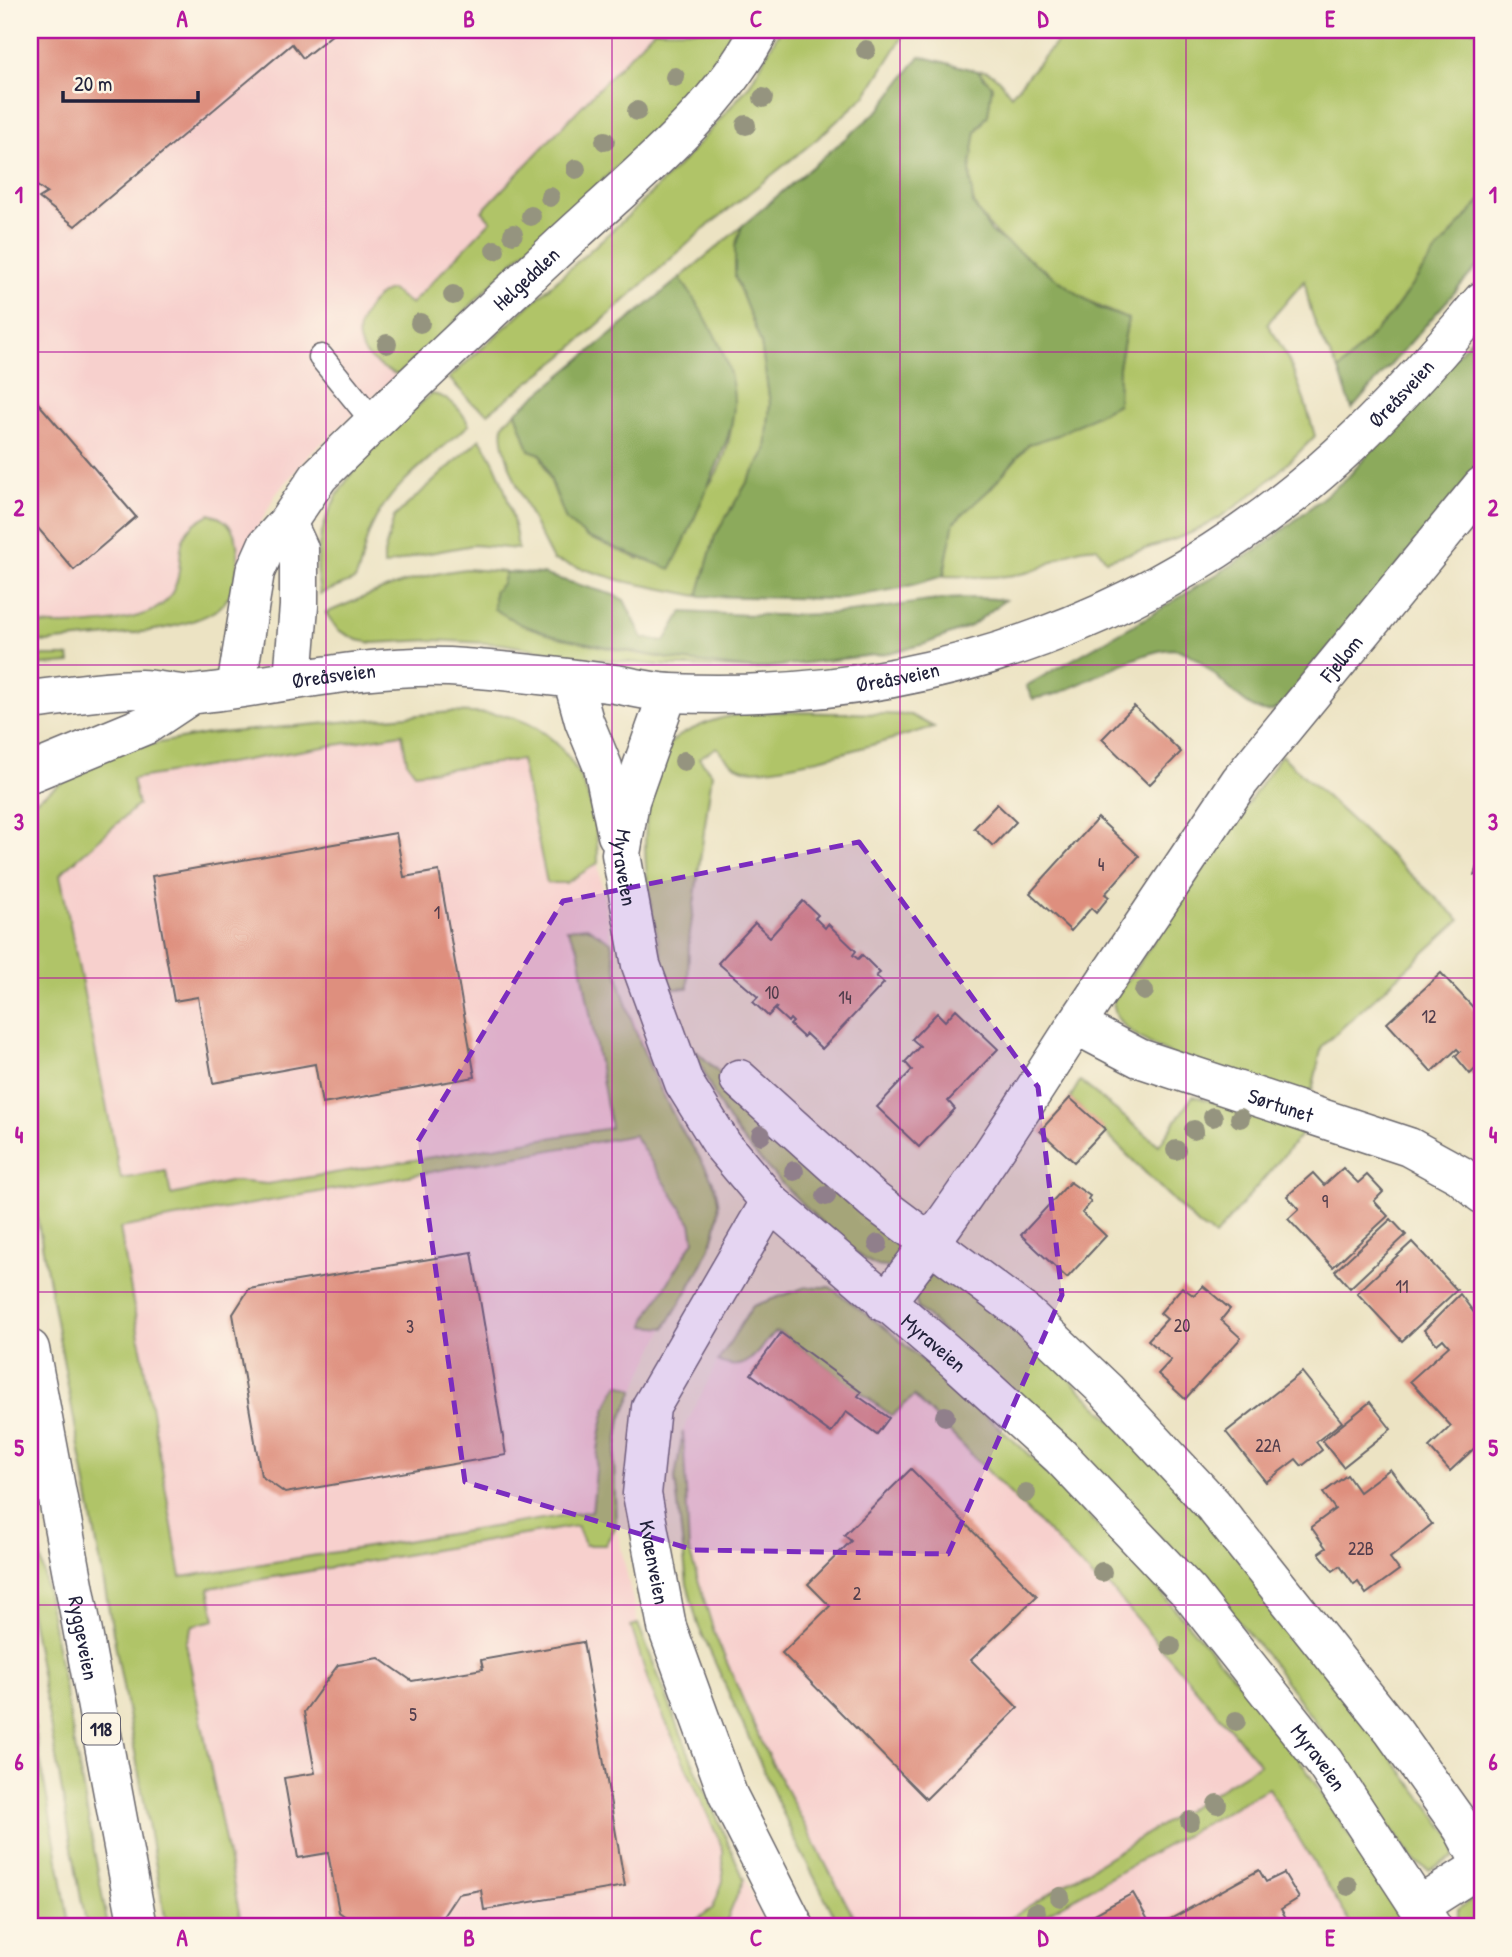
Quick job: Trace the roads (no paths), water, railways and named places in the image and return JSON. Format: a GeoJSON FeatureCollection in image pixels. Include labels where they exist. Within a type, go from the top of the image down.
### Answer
{"type":"FeatureCollection","features":[{"type":"Feature","properties":{"kind":"street","name":"Helgedalen"},"geometry":{"type":"LineString","coordinates":[[236,688],[255,572],[267,545],[287,523],[319,476],[659,153],[726,85],[741,66],[760,30]]}},
{"type":"Feature","properties":{"kind":"street","name":"Øreåsveien"},"geometry":{"type":"LineString","coordinates":[[30,700],[141,689],[191,695],[364,670],[448,667],[668,693],[780,691],[890,679],[1008,651],[1125,603],[1235,536],[1285,499],[1357,438],[1482,302]]}},
{"type":"Feature","properties":{"kind":"street","name":"Fjellom"},"geometry":{"type":"LineString","coordinates":[[1076,1025],[1240,781],[1482,485]]}},
{"type":"Feature","properties":{"kind":"street"},"geometry":{"type":"LineString","coordinates":[[287,523],[299,549],[299,606],[293,679]]}},
{"type":"Feature","properties":{"kind":"street"},"geometry":{"type":"LineString","coordinates":[[573,681],[584,721],[603,767],[621,854]]}},
{"type":"Feature","properties":{"kind":"street","name":"Myraveien"},"geometry":{"type":"LineString","coordinates":[[668,693],[630,801],[621,854],[641,965],[684,1083],[723,1146],[770,1202],[956,1361],[1060,1457],[1189,1592],[1324,1762],[1426,1916]]}},
{"type":"Feature","properties":{"kind":"street","name":"Øreåsveien"},"geometry":{"type":"LineString","coordinates":[[30,773],[146,725],[191,695]]}},
{"type":"Feature","properties":{"kind":"street"},"geometry":{"type":"LineString","coordinates":[[885,1303],[933,1243],[1076,1025]]}},
{"type":"Feature","properties":{"kind":"street","name":"Sørtunet"},"geometry":{"type":"LineString","coordinates":[[1076,1025],[1139,1058],[1409,1147],[1460,1175],[1482,1194]]}},
{"type":"Feature","properties":{"kind":"street"},"geometry":{"type":"LineString","coordinates":[[739,1079],[873,1200],[1027,1315],[1106,1390],[1213,1505],[1393,1731],[1462,1828],[1482,1866],[1426,1916]]}},
{"type":"Feature","properties":{"kind":"street","name":"Kvaenveien"},"geometry":{"type":"LineString","coordinates":[[770,1202],[650,1407],[642,1494],[667,1626],[728,1795],[795,1927]]}},
{"type":"Feature","properties":{"kind":"street","name":"Ryggeveien"},"geometry":{"type":"LineString","coordinates":[[30,1349],[138,1927]]}},
{"type":"Feature","properties":{"kind":"lane"},"geometry":{"type":"LineString","coordinates":[[321,357],[374,422]]}}]}
